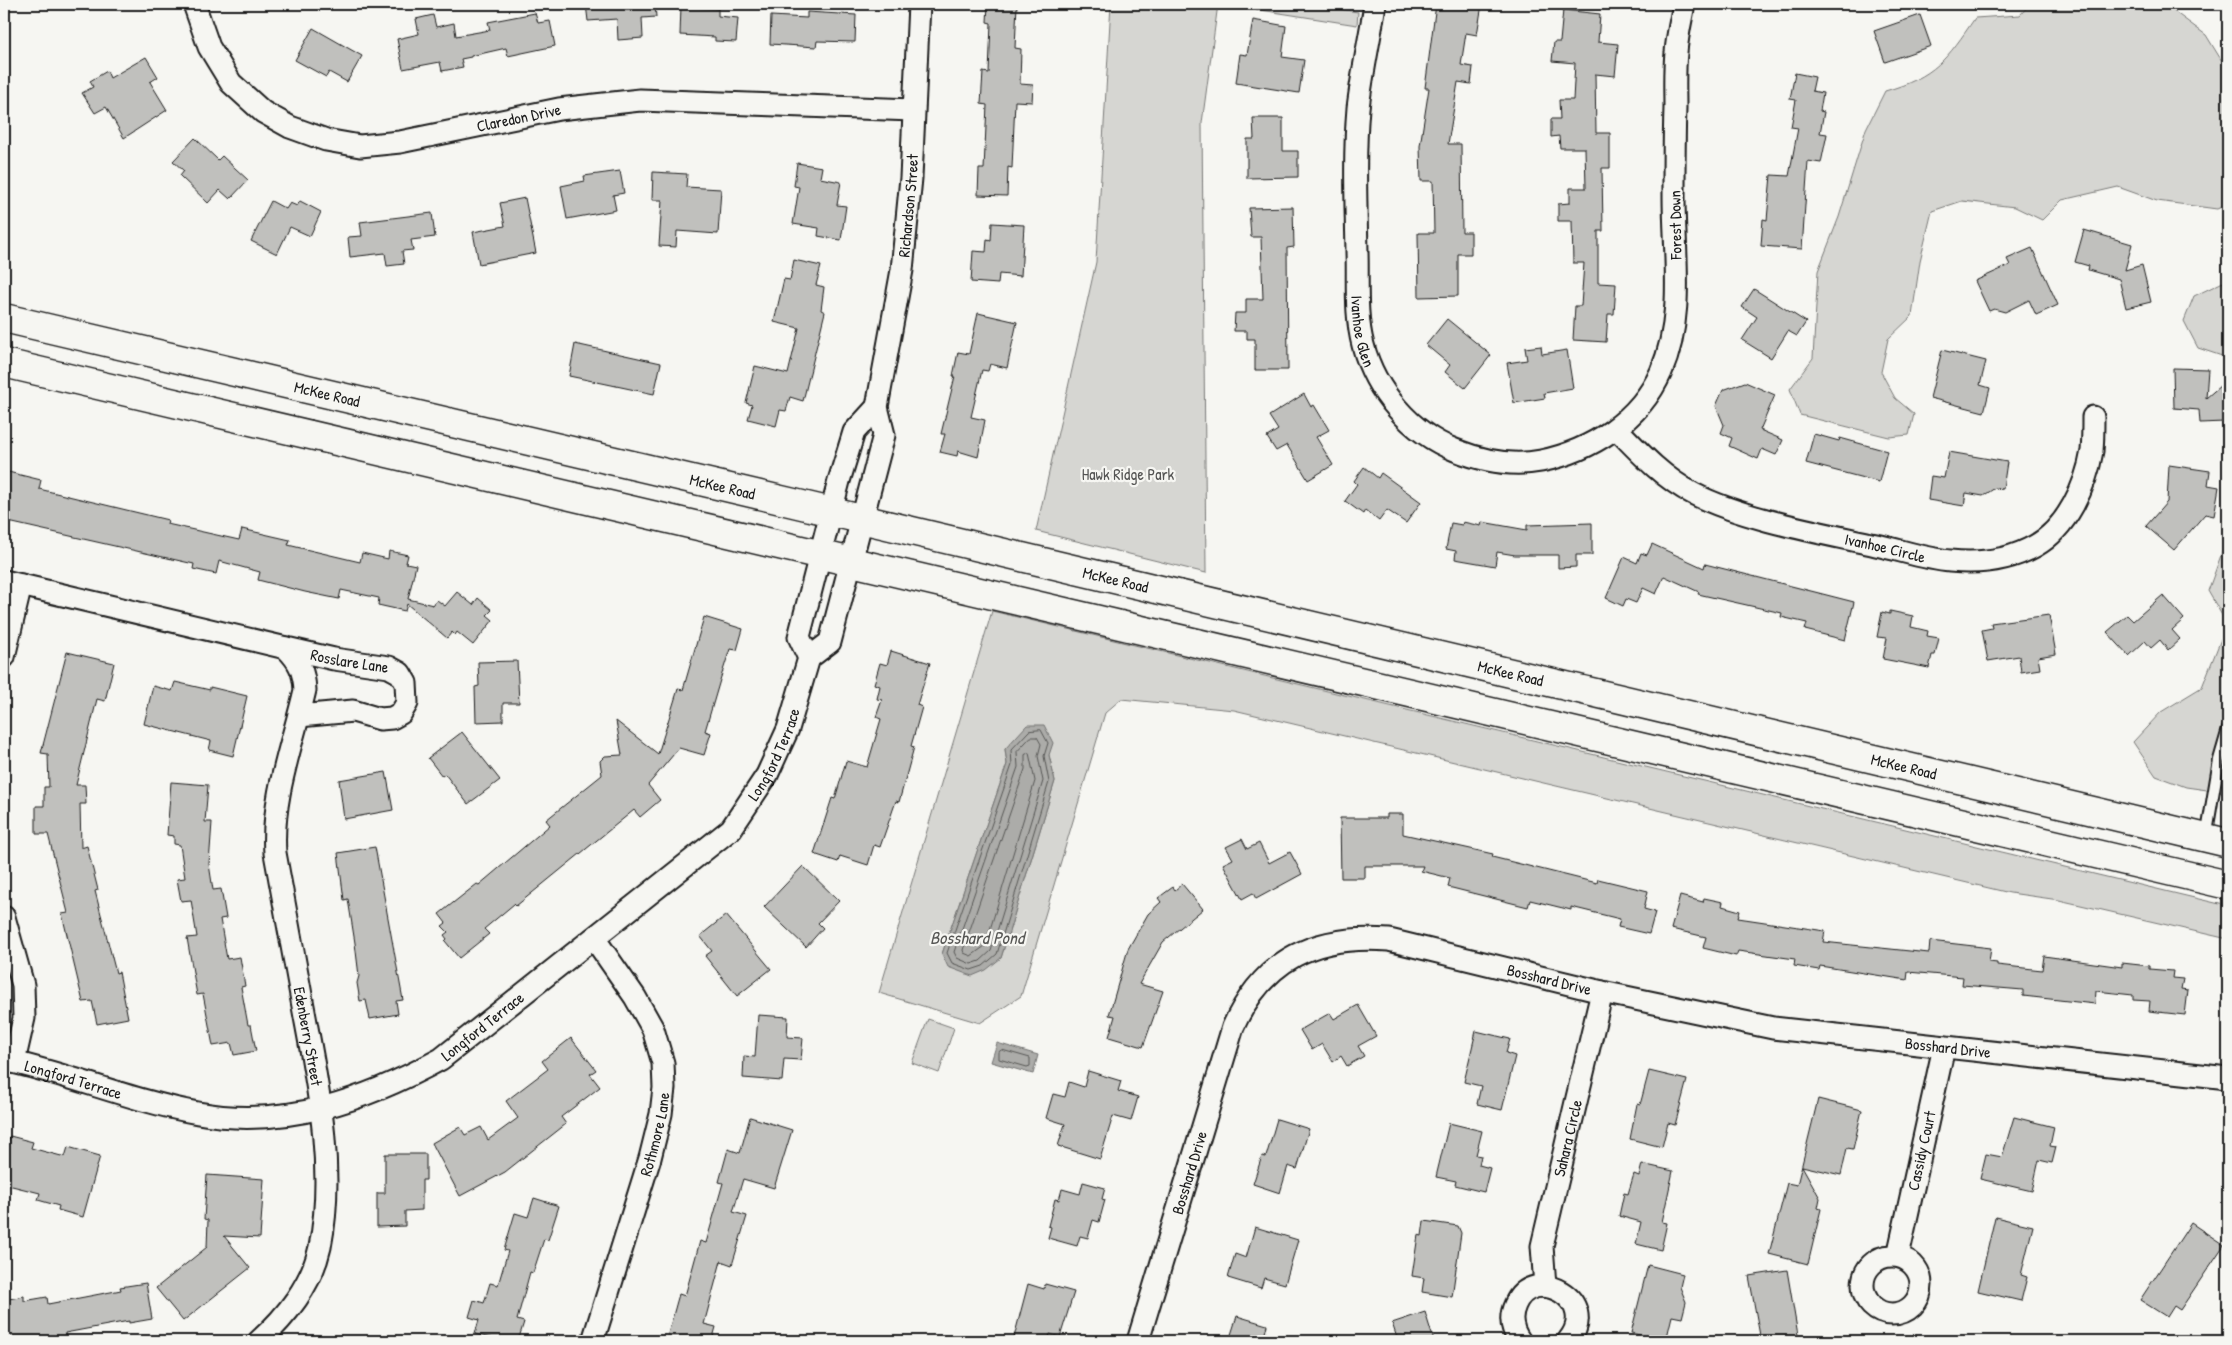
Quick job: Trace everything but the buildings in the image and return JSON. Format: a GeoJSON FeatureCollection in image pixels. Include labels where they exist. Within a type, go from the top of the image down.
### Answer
{"type":"FeatureCollection","features":[{"type":"Feature","properties":{"kind":"main road","name":"McKee Road"},"geometry":{"type":"LineString","coordinates":[[4,318],[2217,840]]}},
{"type":"Feature","properties":{"kind":"main road"},"geometry":{"type":"LineString","coordinates":[[4,363],[2228,885]]}},
{"type":"Feature","properties":{"kind":"street","name":"Claredon Drive"},"geometry":{"type":"LineString","coordinates":[[194,4],[209,47],[231,83],[263,112],[290,127],[326,140],[360,146],[409,140],[559,109],[640,100],[913,110]]}},
{"type":"Feature","properties":{"kind":"street","name":"Richardson Street"},"geometry":{"type":"LineString","coordinates":[[851,562],[884,435],[877,406],[902,270],[911,178],[919,4]]}},
{"type":"Feature","properties":{"kind":"street","name":"Ivanhoe Glen"},"geometry":{"type":"LineString","coordinates":[[1375,4],[1358,106],[1356,156],[1358,316],[1363,345],[1379,382],[1406,418],[1424,433],[1444,446],[1472,457],[1502,464],[1530,463],[1557,458],[1586,446],[1617,428]]}},
{"type":"Feature","properties":{"kind":"street","name":"Forest Down"},"geometry":{"type":"LineString","coordinates":[[1617,428],[1639,406],[1659,376],[1670,349],[1676,315],[1674,198],[1676,54],[1684,4]]}},
{"type":"Feature","properties":{"kind":"street"},"geometry":{"type":"LineString","coordinates":[[851,562],[830,642],[809,658],[799,637],[819,555],[854,432],[877,406]]}},
{"type":"Feature","properties":{"kind":"street","name":"Ivanhoe Circle"},"geometry":{"type":"LineString","coordinates":[[1617,428],[1655,469],[1694,494],[1746,513],[1950,561],[1991,560],[2012,556],[2036,546],[2053,532],[2074,505],[2085,480],[2092,451],[2093,417]]}},
{"type":"Feature","properties":{"kind":"street"},"geometry":{"type":"LineString","coordinates":[[4,657],[12,583]]}},
{"type":"Feature","properties":{"kind":"street","name":"Rosslare Lane"},"geometry":{"type":"LineString","coordinates":[[12,583],[334,659],[389,667],[400,673],[406,683],[407,703],[401,713],[392,718],[380,719],[353,712],[299,716],[305,690],[304,674],[298,660],[286,648]]}},
{"type":"Feature","properties":{"kind":"street","name":"Longford Terrace"},"geometry":{"type":"LineString","coordinates":[[9,1061],[146,1101],[198,1113],[232,1117],[264,1117],[320,1109],[366,1096],[400,1081],[441,1059],[731,829],[767,775],[788,729],[809,658]]}},
{"type":"Feature","properties":{"kind":"street","name":"Edenberry Street"},"geometry":{"type":"LineString","coordinates":[[259,1341],[279,1323],[304,1286],[319,1248],[325,1206],[320,1109],[275,853],[273,830],[276,808],[299,716]]}},
{"type":"Feature","properties":{"kind":"street"},"geometry":{"type":"LineString","coordinates":[[4,917],[23,985],[24,1018],[9,1061]]}},
{"type":"Feature","properties":{"kind":"street","name":"Rothmore Lane"},"geometry":{"type":"LineString","coordinates":[[592,1341],[650,1158],[661,1114],[664,1088],[663,1063],[653,1029],[635,997],[594,938]]}},
{"type":"Feature","properties":{"kind":"street","name":"Bosshard Drive"},"geometry":{"type":"LineString","coordinates":[[1138,1341],[1232,1026],[1254,990],[1277,967],[1308,948],[1335,940],[1365,938],[1389,940],[1602,992],[1773,1028],[2228,1078]]}},
{"type":"Feature","properties":{"kind":"street","name":"Sahara Circle"},"geometry":{"type":"LineString","coordinates":[[1545,1286],[1542,1246],[1602,992]]}},
{"type":"Feature","properties":{"kind":"street","name":"Cassidy Court"},"geometry":{"type":"LineString","coordinates":[[1898,1256],[1944,1047]]}},
{"type":"Feature","properties":{"kind":"street"},"geometry":{"type":"LineString","coordinates":[[1520,1341],[1514,1333],[1512,1311],[1517,1300],[1524,1292],[1534,1287],[1545,1286],[1556,1288],[1565,1293],[1576,1310],[1575,1331],[1568,1341]]}},
{"type":"Feature","properties":{"kind":"lane"},"geometry":{"type":"LineString","coordinates":[[2217,840],[2219,760],[2228,728]]}},
{"type":"Feature","properties":{"kind":"green space","name":"Hawk Ridge Park"},"geometry":{"type":"Polygon","coordinates":[[[1111,4],[1218,4],[1202,123],[1206,573],[1036,531],[1096,262],[1111,4]]]}},
{"type":"Feature","properties":{"kind":"green space"},"geometry":{"type":"Polygon","coordinates":[[[1222,4],[1306,4],[1358,12],[1357,25],[1222,4]]]}},
{"type":"Feature","properties":{"kind":"green space"},"geometry":{"type":"Polygon","coordinates":[[[2030,4],[2164,4],[2206,35],[2228,71],[2228,204],[2217,209],[2157,201],[2118,187],[2062,200],[2042,220],[2015,207],[1962,201],[1932,211],[1920,261],[1912,316],[1888,339],[1881,372],[1895,398],[1914,414],[1909,435],[1889,437],[1800,415],[1790,389],[1813,358],[1818,271],[1839,217],[1866,129],[1885,91],[1902,86],[1928,73],[1938,65],[1956,45],[1975,18],[2020,15],[2030,4]]]}},
{"type":"Feature","properties":{"kind":"green space"},"geometry":{"type":"Polygon","coordinates":[[[2223,282],[2228,286],[2228,358],[2198,348],[2184,321],[2194,296],[2223,282]]]}},
{"type":"Feature","properties":{"kind":"green space"},"geometry":{"type":"Polygon","coordinates":[[[2228,536],[2228,793],[2186,787],[2156,776],[2133,742],[2161,712],[2202,687],[2227,624],[2208,591],[2228,536]]]}},
{"type":"Feature","properties":{"kind":"green space"},"geometry":{"type":"Polygon","coordinates":[[[992,611],[2228,906],[2228,939],[2059,900],[2010,893],[1234,710],[1121,699],[1105,713],[1021,996],[980,1023],[879,993],[992,611]],[[1005,749],[1007,764],[942,954],[1001,958],[1055,781],[1049,755],[1005,749]]]}},
{"type":"Feature","properties":{"kind":"green space"},"geometry":{"type":"Polygon","coordinates":[[[928,1019],[954,1028],[939,1073],[912,1063],[928,1019]]]}},
{"type":"Feature","properties":{"kind":"water","name":"Bosshard Pond"},"geometry":{"type":"Polygon","coordinates":[[[1027,725],[1044,725],[1053,743],[1049,755],[1055,781],[1001,958],[986,970],[972,976],[948,967],[942,954],[1007,764],[1005,749],[1027,725]]]}},
{"type":"Feature","properties":{"kind":"water"},"geometry":{"type":"Polygon","coordinates":[[[997,1043],[1038,1055],[1033,1074],[991,1062],[997,1043]]]}}]}
